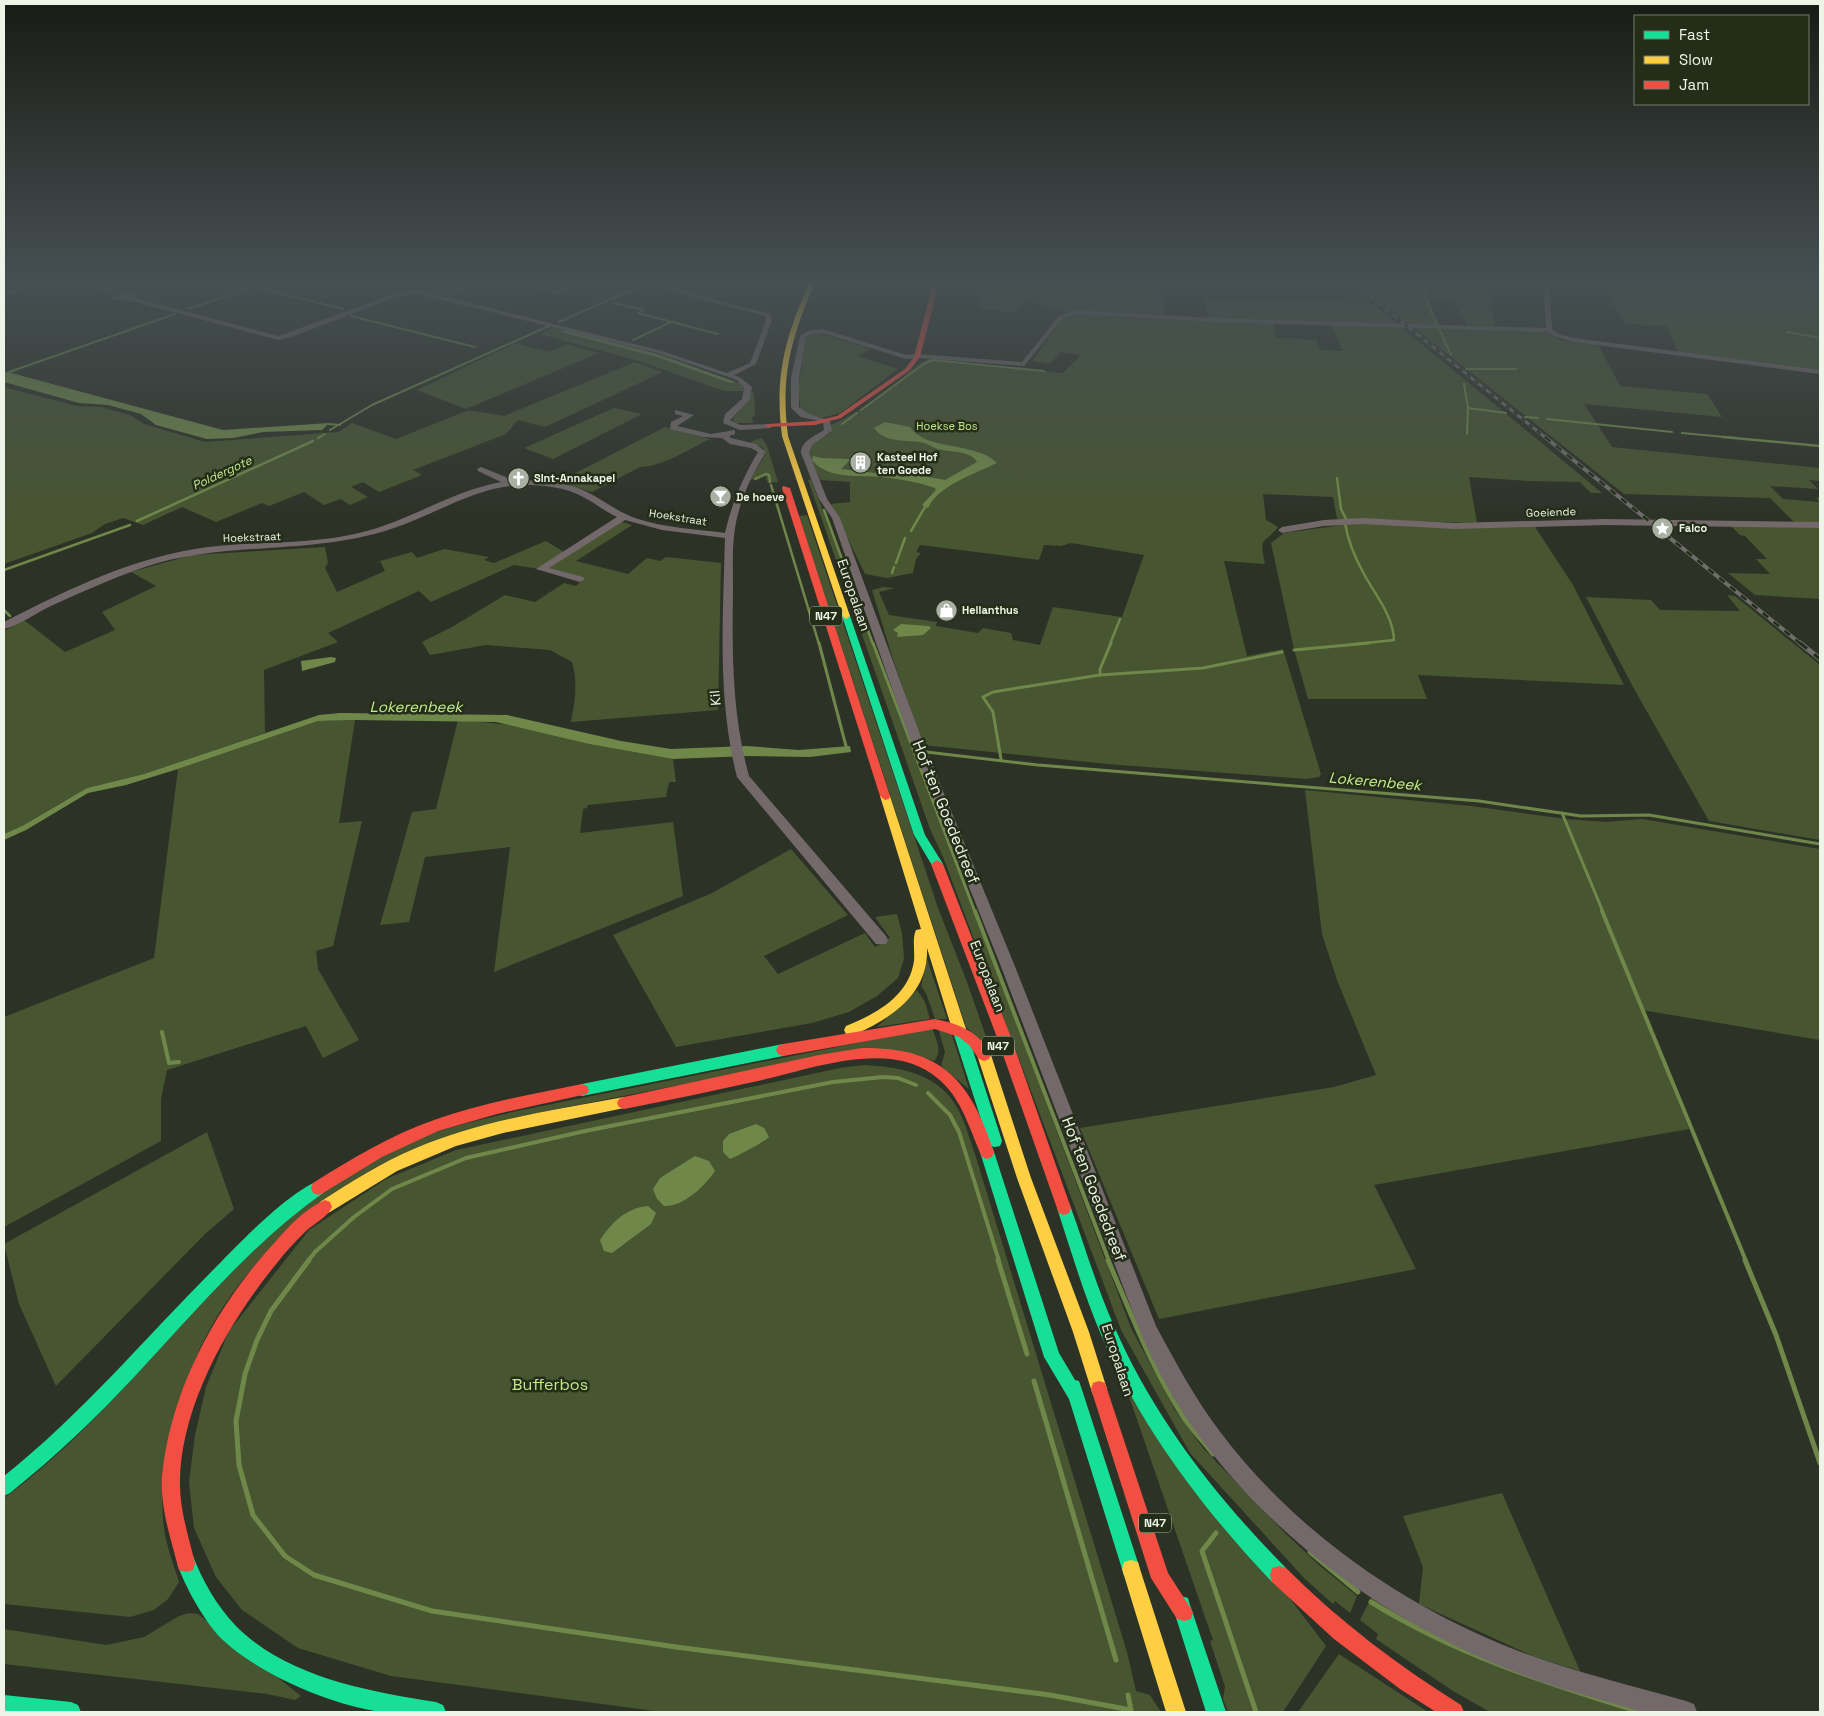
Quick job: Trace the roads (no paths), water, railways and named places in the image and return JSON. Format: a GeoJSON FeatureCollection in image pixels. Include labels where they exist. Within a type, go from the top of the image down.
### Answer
{"type":"FeatureCollection","features":[{"type":"Feature","properties":{"kind":"main road","name":"Europalaan"},"geometry":{"type":"LineString","coordinates":[[783,360],[780,382],[782,425],[949,920],[974,980],[1018,1100],[1216,1712]]}},
{"type":"Feature","properties":{"kind":"main road"},"geometry":{"type":"LineString","coordinates":[[767,413],[769,431],[782,425],[826,421],[845,415],[879,392],[907,370],[915,360]]}},
{"type":"Feature","properties":{"kind":"main road","name":"N47"},"geometry":{"type":"LineString","coordinates":[[784,480],[1176,1712]]}},
{"type":"Feature","properties":{"kind":"main road"},"geometry":{"type":"LineString","coordinates":[[920,835],[936,862],[956,918],[992,1001],[1098,1306],[1115,1346],[1160,1430],[1219,1509],[1302,1597],[1360,1648],[1395,1674],[1454,1712]]}},
{"type":"Feature","properties":{"kind":"main road"},"geometry":{"type":"LineString","coordinates":[[811,1044],[863,1026],[887,1013],[902,999],[915,981],[920,968],[923,954],[920,934],[923,915]]}},
{"type":"Feature","properties":{"kind":"main road"},"geometry":{"type":"LineString","coordinates":[[4,1487],[33,1465],[74,1427],[231,1262],[270,1224],[303,1198],[362,1159],[416,1133],[463,1117],[525,1102],[811,1044],[935,1024],[959,1030],[972,1038],[986,1059],[1024,1178],[1081,1332],[1160,1578],[1184,1612]]}},
{"type":"Feature","properties":{"kind":"main road"},"geometry":{"type":"LineString","coordinates":[[436,1712],[384,1704],[302,1679],[270,1664],[230,1635],[191,1580],[177,1528],[171,1479],[182,1419],[200,1366],[237,1300],[281,1246],[316,1213],[382,1170],[436,1146],[489,1131],[844,1057],[868,1053],[900,1055],[918,1060],[950,1079],[963,1094],[977,1120],[1052,1357],[1076,1396]]}},
{"type":"Feature","properties":{"kind":"main road"},"geometry":{"type":"LineString","coordinates":[[4,1705],[71,1712]]}},
{"type":"Feature","properties":{"kind":"street"},"geometry":{"type":"LineString","coordinates":[[684,360],[744,382],[748,387],[746,400],[726,418],[732,426],[769,431]]}},
{"type":"Feature","properties":{"kind":"street"},"geometry":{"type":"LineString","coordinates":[[728,375],[753,364],[754,360]]}},
{"type":"Feature","properties":{"kind":"street"},"geometry":{"type":"LineString","coordinates":[[798,360],[795,378],[795,408],[804,415],[826,421]]}},
{"type":"Feature","properties":{"kind":"street"},"geometry":{"type":"LineString","coordinates":[[965,360],[1024,364],[1027,360]]}},
{"type":"Feature","properties":{"kind":"street"},"geometry":{"type":"LineString","coordinates":[[1728,360],[1820,372]]}},
{"type":"Feature","properties":{"kind":"street"},"geometry":{"type":"LineString","coordinates":[[678,412],[690,415],[673,427],[709,436],[725,436],[741,427]]}},
{"type":"Feature","properties":{"kind":"street","name":"Hof ten Goededreef"},"geometry":{"type":"LineString","coordinates":[[826,421],[828,431],[809,443],[805,448],[823,499],[836,518],[918,745],[1007,964],[1149,1331],[1192,1406],[1214,1438],[1264,1495],[1341,1565],[1402,1606],[1441,1628],[1513,1661],[1686,1712]]}},
{"type":"Feature","properties":{"kind":"street"},"geometry":{"type":"LineString","coordinates":[[725,436],[724,433],[732,426]]}},
{"type":"Feature","properties":{"kind":"street","name":"Kil"},"geometry":{"type":"LineString","coordinates":[[725,436],[732,442],[754,446],[762,452],[746,479],[735,508],[729,536],[727,666],[736,752],[743,777],[881,940]]}},
{"type":"Feature","properties":{"kind":"street"},"geometry":{"type":"LineString","coordinates":[[480,469],[503,479],[505,484]]}},
{"type":"Feature","properties":{"kind":"street","name":"Hoekstraat"},"geometry":{"type":"LineString","coordinates":[[4,626],[96,583],[156,561],[188,553],[223,548],[316,545],[344,540],[394,525],[468,494],[505,484],[542,484],[572,489],[624,517],[652,525],[729,536]]}},
{"type":"Feature","properties":{"kind":"street"},"geometry":{"type":"LineString","coordinates":[[580,579],[541,569],[624,517]]}},
{"type":"Feature","properties":{"kind":"street","name":"Goeiende"},"geometry":{"type":"LineString","coordinates":[[1282,530],[1324,523],[1362,521],[1455,526],[1605,522],[1820,526]]}},
{"type":"Feature","properties":{"kind":"waterway"},"geometry":{"type":"LineString","coordinates":[[9,372],[43,360]]}},
{"type":"Feature","properties":{"kind":"waterway","name":"Poldergote"},"geometry":{"type":"LineString","coordinates":[[339,425],[372,405],[473,360]]}},
{"type":"Feature","properties":{"kind":"waterway"},"geometry":{"type":"LineString","coordinates":[[861,410],[925,363],[933,360]]}},
{"type":"Feature","properties":{"kind":"waterway"},"geometry":{"type":"LineString","coordinates":[[934,360],[1044,371]]}},
{"type":"Feature","properties":{"kind":"waterway"},"geometry":{"type":"LineString","coordinates":[[1466,369],[1516,369]]}},
{"type":"Feature","properties":{"kind":"waterway"},"geometry":{"type":"LineString","coordinates":[[1464,384],[1468,408]]}},
{"type":"Feature","properties":{"kind":"waterway"},"geometry":{"type":"LineString","coordinates":[[1467,434],[1468,408]]}},
{"type":"Feature","properties":{"kind":"waterway"},"geometry":{"type":"LineString","coordinates":[[1468,408],[1506,413]]}},
{"type":"Feature","properties":{"kind":"waterway"},"geometry":{"type":"LineString","coordinates":[[842,424],[857,413]]}},
{"type":"Feature","properties":{"kind":"waterway"},"geometry":{"type":"LineString","coordinates":[[1525,417],[1538,418]]}},
{"type":"Feature","properties":{"kind":"waterway"},"geometry":{"type":"LineString","coordinates":[[1547,419],[1672,432]]}},
{"type":"Feature","properties":{"kind":"waterway","name":"Poldergote"},"geometry":{"type":"LineString","coordinates":[[328,424],[339,425]]}},
{"type":"Feature","properties":{"kind":"waterway","name":"Poldergote"},"geometry":{"type":"LineString","coordinates":[[330,430],[339,425]]}},
{"type":"Feature","properties":{"kind":"waterway"},"geometry":{"type":"LineString","coordinates":[[1682,433],[1736,438]]}},
{"type":"Feature","properties":{"kind":"waterway","name":"Poldergote"},"geometry":{"type":"LineString","coordinates":[[320,437],[318,438],[325,434]]}},
{"type":"Feature","properties":{"kind":"waterway"},"geometry":{"type":"LineString","coordinates":[[1723,437],[1820,446]]}},
{"type":"Feature","properties":{"kind":"waterway","name":"Poldergote"},"geometry":{"type":"LineString","coordinates":[[137,521],[313,441]]}},
{"type":"Feature","properties":{"kind":"waterway"},"geometry":{"type":"LineString","coordinates":[[755,479],[766,474],[769,475],[770,482]]}},
{"type":"Feature","properties":{"kind":"waterway"},"geometry":{"type":"LineString","coordinates":[[1337,478],[1341,509],[1346,519]]}},
{"type":"Feature","properties":{"kind":"waterway"},"geometry":{"type":"LineString","coordinates":[[771,485],[819,644]]}},
{"type":"Feature","properties":{"kind":"waterway"},"geometry":{"type":"LineString","coordinates":[[911,531],[925,507]]}},
{"type":"Feature","properties":{"kind":"waterway"},"geometry":{"type":"LineString","coordinates":[[824,510],[873,644]]}},
{"type":"Feature","properties":{"kind":"waterway"},"geometry":{"type":"LineString","coordinates":[[1345,523],[1350,543],[1358,562],[1387,614],[1394,640],[1356,644]]}},
{"type":"Feature","properties":{"kind":"waterway","name":"Poldergote"},"geometry":{"type":"LineString","coordinates":[[4,570],[130,525]]}},
{"type":"Feature","properties":{"kind":"waterway"},"geometry":{"type":"LineString","coordinates":[[896,563],[905,538]]}},
{"type":"Feature","properties":{"kind":"waterway"},"geometry":{"type":"LineString","coordinates":[[892,573],[894,567]]}},
{"type":"Feature","properties":{"kind":"waterway","name":"Poldergote"},"geometry":{"type":"LineString","coordinates":[[4,610],[10,616]]}},
{"type":"Feature","properties":{"kind":"waterway"},"geometry":{"type":"LineString","coordinates":[[1110,644],[1120,619]]}},
{"type":"Feature","properties":{"kind":"waterway"},"geometry":{"type":"LineString","coordinates":[[819,643],[847,750]]}},
{"type":"Feature","properties":{"kind":"waterway"},"geometry":{"type":"LineString","coordinates":[[873,643],[975,912]]}},
{"type":"Feature","properties":{"kind":"waterway"},"geometry":{"type":"LineString","coordinates":[[1100,675],[1100,669],[1111,643]]}},
{"type":"Feature","properties":{"kind":"waterway"},"geometry":{"type":"LineString","coordinates":[[1294,650],[1369,643]]}},
{"type":"Feature","properties":{"kind":"waterway"},"geometry":{"type":"LineString","coordinates":[[1100,675],[1203,668],[1282,652]]}},
{"type":"Feature","properties":{"kind":"waterway"},"geometry":{"type":"LineString","coordinates":[[1001,759],[993,712],[983,697],[993,692],[1100,675]]}},
{"type":"Feature","properties":{"kind":"waterway","name":"Lokerenbeek"},"geometry":{"type":"LineString","coordinates":[[926,752],[1038,765],[1479,801],[1562,813]]}},
{"type":"Feature","properties":{"kind":"waterway","name":"Lokerenbeek"},"geometry":{"type":"LineString","coordinates":[[1562,813],[1581,816],[1649,815],[1820,844]]}},
{"type":"Feature","properties":{"kind":"waterway"},"geometry":{"type":"LineString","coordinates":[[1562,813],[1603,912]]}},
{"type":"Feature","properties":{"kind":"waterway"},"geometry":{"type":"LineString","coordinates":[[975,911],[1109,1261]]}},
{"type":"Feature","properties":{"kind":"waterway"},"geometry":{"type":"LineString","coordinates":[[1602,911],[1746,1261]]}},
{"type":"Feature","properties":{"kind":"waterway"},"geometry":{"type":"LineString","coordinates":[[162,1032],[169,1063],[179,1062]]}},
{"type":"Feature","properties":{"kind":"waterway"},"geometry":{"type":"LineString","coordinates":[[308,1261],[315,1252],[354,1217],[392,1189],[466,1158],[585,1131],[833,1082],[883,1077],[898,1078],[916,1085]]}},
{"type":"Feature","properties":{"kind":"waterway"},"geometry":{"type":"LineString","coordinates":[[928,1093],[950,1115],[959,1132],[999,1261]]}},
{"type":"Feature","properties":{"kind":"waterway"},"geometry":{"type":"LineString","coordinates":[[309,1260],[271,1311],[257,1340],[245,1374],[236,1421],[239,1465],[253,1515],[285,1556],[314,1575],[432,1611],[676,1647],[1050,1695],[1131,1710],[1128,1695]]}},
{"type":"Feature","properties":{"kind":"waterway"},"geometry":{"type":"LineString","coordinates":[[998,1260],[1027,1354]]}},
{"type":"Feature","properties":{"kind":"waterway"},"geometry":{"type":"LineString","coordinates":[[1108,1260],[1143,1341],[1172,1399],[1184,1418],[1213,1454]]}},
{"type":"Feature","properties":{"kind":"waterway"},"geometry":{"type":"LineString","coordinates":[[1745,1260],[1776,1335],[1820,1463]]}},
{"type":"Feature","properties":{"kind":"waterway"},"geometry":{"type":"LineString","coordinates":[[1034,1381],[1116,1660]]}},
{"type":"Feature","properties":{"kind":"waterway"},"geometry":{"type":"LineString","coordinates":[[1216,1533],[1202,1551],[1256,1712]]}},
{"type":"Feature","properties":{"kind":"waterway"},"geometry":{"type":"LineString","coordinates":[[1310,1552],[1358,1592]]}},
{"type":"Feature","properties":{"kind":"waterway"},"geometry":{"type":"LineString","coordinates":[[1371,1602],[1435,1637],[1502,1666],[1640,1712]]}},
{"type":"Feature","properties":{"kind":"railway"},"geometry":{"type":"LineString","coordinates":[[1449,360],[1546,438]]}},
{"type":"Feature","properties":{"kind":"railway"},"geometry":{"type":"LineString","coordinates":[[1545,437],[1801,644]]}},
{"type":"Feature","properties":{"kind":"railway"},"geometry":{"type":"LineString","coordinates":[[1800,643],[1820,659]]}},
{"type":"Feature","properties":{"kind":"place","name":"Kasteel Hof ten Goede"},"geometry":{"type":"Point","coordinates":[861,463]}},
{"type":"Feature","properties":{"kind":"place","name":"Sint-Annakapel"},"geometry":{"type":"Point","coordinates":[518,478]}},
{"type":"Feature","properties":{"kind":"place","name":"De hoeve"},"geometry":{"type":"Point","coordinates":[720,497]}},
{"type":"Feature","properties":{"kind":"place","name":"Falco"},"geometry":{"type":"Point","coordinates":[1663,528]}},
{"type":"Feature","properties":{"kind":"place","name":"Helianthus"},"geometry":{"type":"Point","coordinates":[946,610]}},
{"type":"Feature","properties":{"kind":"park label","name":"Hoekse Bos"},"geometry":{"type":"Point","coordinates":[947,426]}},
{"type":"Feature","properties":{"kind":"park label","name":"Bufferbos"},"geometry":{"type":"Point","coordinates":[550,1384]}}]}
